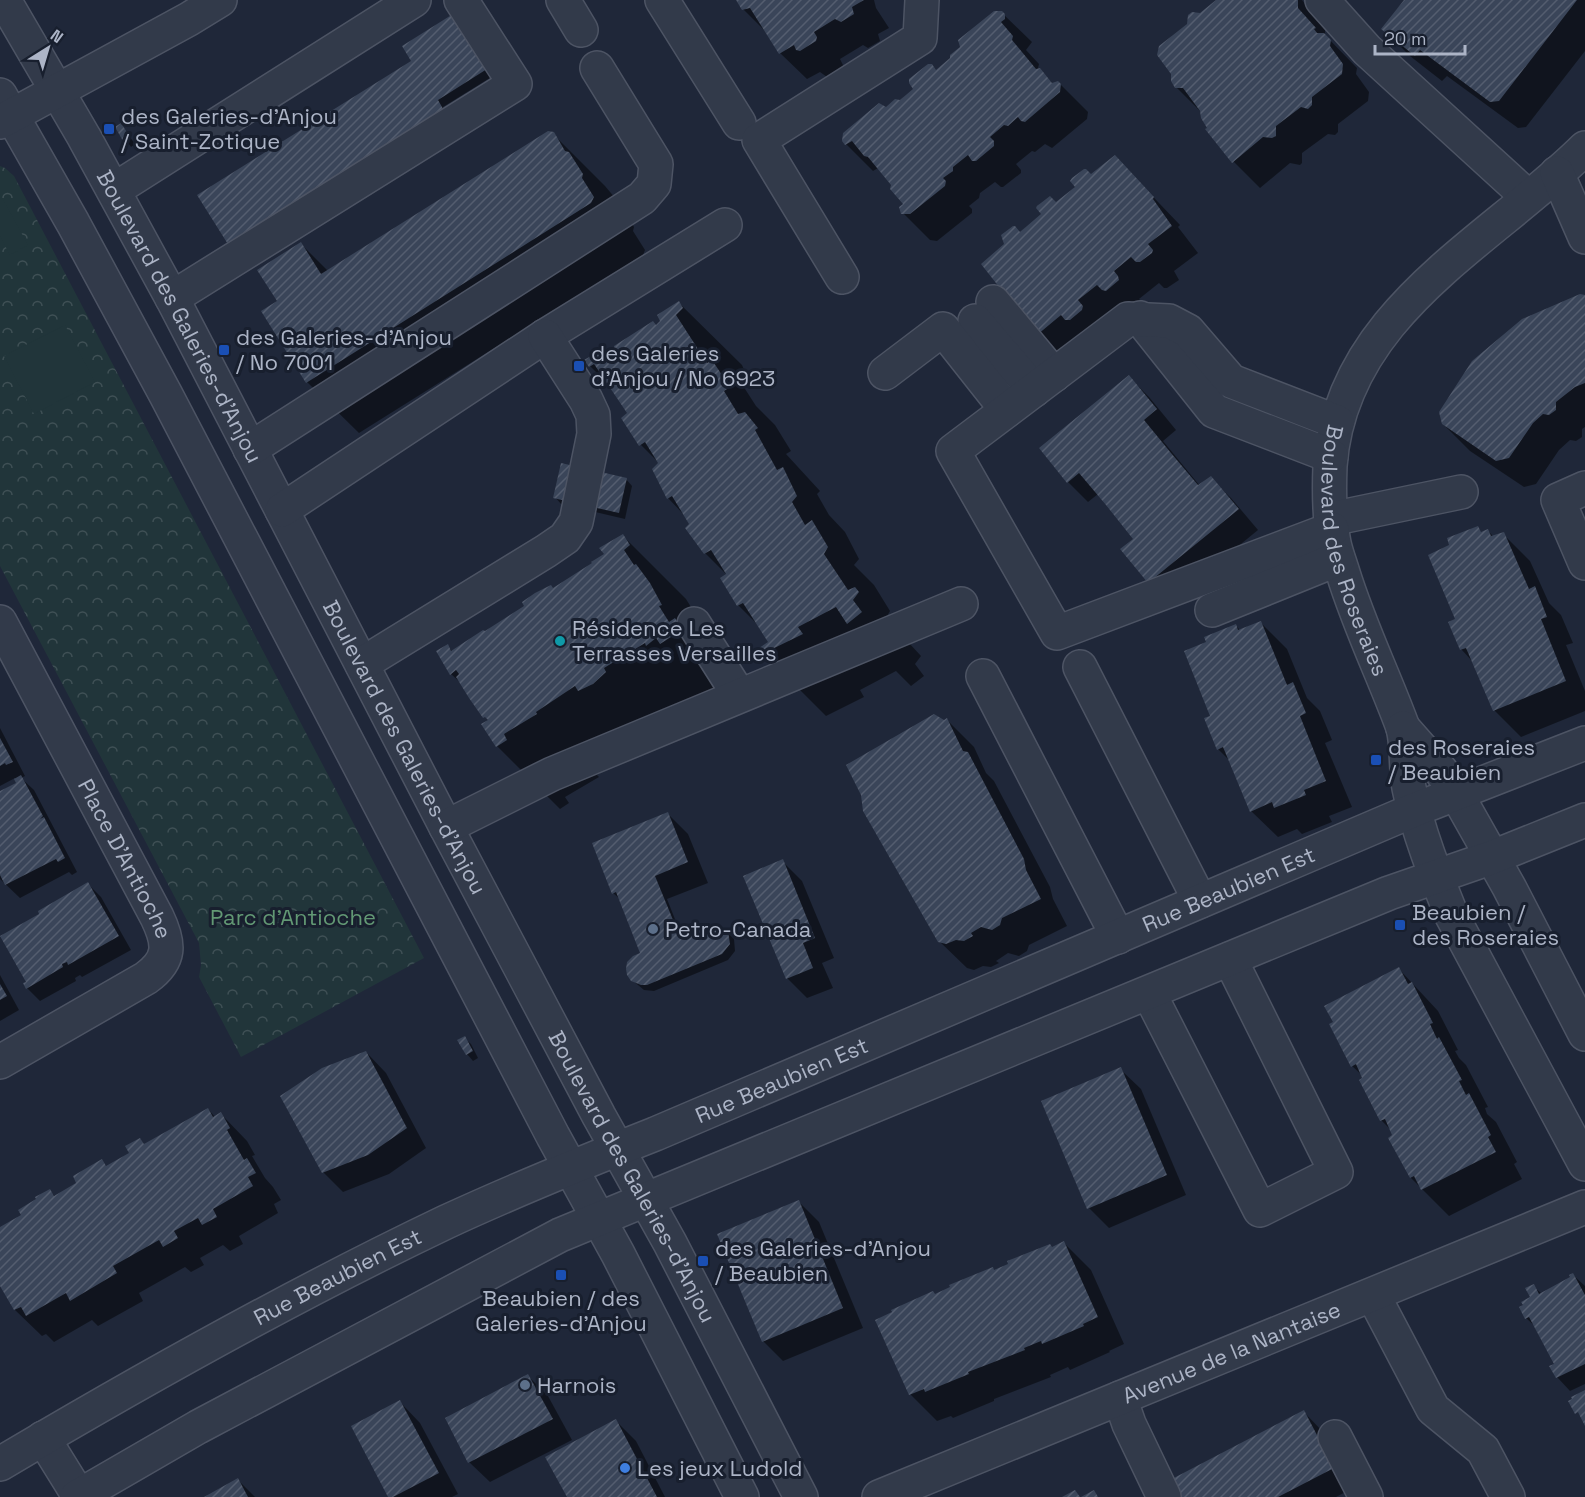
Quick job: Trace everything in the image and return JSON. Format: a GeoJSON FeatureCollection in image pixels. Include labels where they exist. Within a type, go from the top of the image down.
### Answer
{"type":"FeatureCollection","features":[{"type":"Feature","properties":{"kind":"street","name":"Boulevard des Galeries-d'Anjou"},"geometry":{"type":"LineString","coordinates":[[4,0],[114,190],[172,298],[446,827],[801,1497]]}},
{"type":"Feature","properties":{"kind":"street"},"geometry":{"type":"LineString","coordinates":[[220,0],[58,91],[4,111],[166,395],[742,1497]]}},
{"type":"Feature","properties":{"kind":"street"},"geometry":{"type":"LineString","coordinates":[[114,190],[414,0]]}},
{"type":"Feature","properties":{"kind":"street"},"geometry":{"type":"LineString","coordinates":[[172,298],[515,84],[461,0]]}},
{"type":"Feature","properties":{"kind":"street"},"geometry":{"type":"LineString","coordinates":[[563,0],[581,30]]}},
{"type":"Feature","properties":{"kind":"street"},"geometry":{"type":"LineString","coordinates":[[662,0],[739,123]]}},
{"type":"Feature","properties":{"kind":"street"},"geometry":{"type":"LineString","coordinates":[[842,277],[759,140],[920,38],[922,0]]}},
{"type":"Feature","properties":{"kind":"street"},"geometry":{"type":"LineString","coordinates":[[1333,5],[1367,50],[1528,197]]}},
{"type":"Feature","properties":{"kind":"street"},"geometry":{"type":"LineString","coordinates":[[250,449],[642,198],[654,184],[656,164],[597,68]]}},
{"type":"Feature","properties":{"kind":"street","name":"Boulevard des Roseraies"},"geometry":{"type":"LineString","coordinates":[[1585,148],[1439,272],[1388,323],[1358,368],[1340,410],[1331,456],[1329,489],[1334,535],[1351,601],[1403,729],[1406,771],[1414,810],[1436,878],[1452,916],[1585,1164]]}},
{"type":"Feature","properties":{"kind":"street"},"geometry":{"type":"LineString","coordinates":[[1557,172],[1585,237]]}},
{"type":"Feature","properties":{"kind":"street"},"geometry":{"type":"LineString","coordinates":[[282,510],[545,336],[725,225]]}},
{"type":"Feature","properties":{"kind":"street"},"geometry":{"type":"LineString","coordinates":[[984,312],[1044,382]]}},
{"type":"Feature","properties":{"kind":"street"},"geometry":{"type":"LineString","coordinates":[[1337,422],[1231,381],[1188,331],[1169,321],[1140,318],[1128,319],[953,451],[1057,633],[1461,492]]}},
{"type":"Feature","properties":{"kind":"street"},"geometry":{"type":"LineString","coordinates":[[1140,318],[1214,411],[1331,456]]}},
{"type":"Feature","properties":{"kind":"street"},"geometry":{"type":"LineString","coordinates":[[885,373],[943,329],[1007,410]]}},
{"type":"Feature","properties":{"kind":"street"},"geometry":{"type":"LineString","coordinates":[[362,664],[546,551],[564,538],[576,522],[594,434],[593,415],[586,400],[545,336]]}},
{"type":"Feature","properties":{"kind":"street"},"geometry":{"type":"LineString","coordinates":[[1585,488],[1558,500],[1585,563]]}},
{"type":"Feature","properties":{"kind":"street"},"geometry":{"type":"LineString","coordinates":[[1212,610],[1334,535]]}},
{"type":"Feature","properties":{"kind":"street"},"geometry":{"type":"LineString","coordinates":[[446,827],[552,774],[961,604]]}},
{"type":"Feature","properties":{"kind":"street","name":"Place D'Antioche"},"geometry":{"type":"LineString","coordinates":[[0,622],[157,917],[166,941],[163,962],[146,978],[0,1062]]}},
{"type":"Feature","properties":{"kind":"street"},"geometry":{"type":"LineString","coordinates":[[694,624],[740,695]]}},
{"type":"Feature","properties":{"kind":"street"},"geometry":{"type":"LineString","coordinates":[[1080,667],[1200,901]]}},
{"type":"Feature","properties":{"kind":"street"},"geometry":{"type":"LineString","coordinates":[[983,676],[1118,936]]}},
{"type":"Feature","properties":{"kind":"street","name":"Boulevard des Roseraies"},"geometry":{"type":"LineString","coordinates":[[1403,729],[1441,771],[1456,794],[1493,857],[1585,1034]]}},
{"type":"Feature","properties":{"kind":"street","name":"Rue Beaubien Est"},"geometry":{"type":"LineString","coordinates":[[0,1464],[177,1362],[355,1266],[447,1222],[570,1167],[1414,810],[1585,743]]}},
{"type":"Feature","properties":{"kind":"street"},"geometry":{"type":"LineString","coordinates":[[43,1438],[78,1496],[198,1427],[560,1234],[646,1201],[1389,893],[1436,878],[1584,822]]}},
{"type":"Feature","properties":{"kind":"street"},"geometry":{"type":"LineString","coordinates":[[1149,993],[1260,1210],[1336,1172],[1230,959]]}},
{"type":"Feature","properties":{"kind":"street","name":"Avenue de la Nantaise"},"geometry":{"type":"LineString","coordinates":[[879,1497],[1585,1208]]}},
{"type":"Feature","properties":{"kind":"street"},"geometry":{"type":"LineString","coordinates":[[1373,1295],[1433,1408],[1483,1450],[1508,1497]]}},
{"type":"Feature","properties":{"kind":"street"},"geometry":{"type":"LineString","coordinates":[[1120,1398],[1129,1424],[1164,1497]]}},
{"type":"Feature","properties":{"kind":"street"},"geometry":{"type":"LineString","coordinates":[[1335,1437],[1366,1497]]}},
{"type":"Feature","properties":{"kind":"green space","name":"Parc d'Antioche"},"geometry":{"type":"Polygon","coordinates":[[[0,166],[14,176],[424,958],[241,1057],[199,977],[201,965],[199,943],[0,566],[0,166]]]}},
{"type":"Feature","properties":{"kind":"green space"},"geometry":{"type":"Polygon","coordinates":[[[0,194],[28,245],[10,255],[0,236],[0,194]]]}},
{"type":"Feature","properties":{"kind":"green space"},"geometry":{"type":"Polygon","coordinates":[[[65,325],[95,382],[34,414],[4,356],[65,325]]]}},
{"type":"Feature","properties":{"kind":"building"},"geometry":{"type":"Polygon","coordinates":[[[736,0],[864,0],[852,7],[854,14],[841,22],[835,19],[814,32],[817,37],[816,41],[800,51],[796,50],[794,45],[779,54],[750,8],[742,10],[736,0]]]}},
{"type":"Feature","properties":{"kind":"building"},"geometry":{"type":"Polygon","coordinates":[[[1216,0],[1298,0],[1298,8],[1316,28],[1314,29],[1317,33],[1324,33],[1331,40],[1330,46],[1343,64],[1342,74],[1312,97],[1312,105],[1308,109],[1301,107],[1276,126],[1276,136],[1263,137],[1232,163],[1205,129],[1207,128],[1200,111],[1183,88],[1175,88],[1171,81],[1171,74],[1157,55],[1159,46],[1187,24],[1188,15],[1192,12],[1200,13],[1216,0]]]}},
{"type":"Feature","properties":{"kind":"building"},"geometry":{"type":"Polygon","coordinates":[[[1404,0],[1577,0],[1499,101],[1490,102],[1420,50],[1415,56],[1381,29],[1404,0]]]}},
{"type":"Feature","properties":{"kind":"building"},"geometry":{"type":"Polygon","coordinates":[[[994,11],[1002,11],[1005,14],[1005,19],[1001,22],[1013,36],[1012,40],[1036,69],[1040,68],[1052,83],[1058,81],[1061,84],[1060,92],[1025,122],[1018,117],[1008,126],[1004,125],[990,137],[994,141],[994,146],[976,161],[972,161],[968,155],[943,178],[946,181],[945,186],[910,214],[901,214],[899,207],[903,204],[890,189],[891,185],[852,141],[845,145],[842,141],[843,133],[879,103],[886,107],[895,99],[900,100],[913,89],[909,79],[928,64],[932,64],[936,70],[960,47],[958,40],[994,11]]]}},
{"type":"Feature","properties":{"kind":"building"},"geometry":{"type":"Polygon","coordinates":[[[453,14],[487,69],[438,100],[446,114],[231,249],[197,195],[411,61],[402,46],[453,14]]]}},
{"type":"Feature","properties":{"kind":"building"},"geometry":{"type":"Polygon","coordinates":[[[121,123],[130,137],[123,141],[115,127],[121,123]]]}},
{"type":"Feature","properties":{"kind":"building"},"geometry":{"type":"Polygon","coordinates":[[[548,131],[554,132],[583,174],[582,178],[594,197],[591,203],[306,383],[261,311],[277,301],[257,270],[301,242],[321,274],[548,131]]]}},
{"type":"Feature","properties":{"kind":"building"},"geometry":{"type":"Polygon","coordinates":[[[1115,155],[1154,197],[1153,199],[1172,226],[1148,244],[1153,250],[1152,253],[1140,262],[1136,262],[1131,257],[1114,271],[1119,280],[1106,291],[1097,285],[1078,300],[1083,306],[1082,310],[1070,320],[1065,320],[1061,315],[1037,335],[981,264],[1004,244],[1001,235],[1013,226],[1020,232],[1041,214],[1037,206],[1050,196],[1056,202],[1075,187],[1070,181],[1072,178],[1084,169],[1091,174],[1115,155]]]}},
{"type":"Feature","properties":{"kind":"building"},"geometry":{"type":"Polygon","coordinates":[[[1580,294],[1585,295],[1585,383],[1575,387],[1556,402],[1556,410],[1549,415],[1543,414],[1533,423],[1509,458],[1496,461],[1442,424],[1439,412],[1472,361],[1522,319],[1580,294]]]}},
{"type":"Feature","properties":{"kind":"building"},"geometry":{"type":"Polygon","coordinates":[[[679,301],[683,308],[676,315],[707,363],[712,360],[730,387],[724,391],[738,414],[745,412],[758,428],[755,430],[777,470],[783,467],[797,496],[792,502],[805,525],[812,520],[828,547],[824,554],[848,590],[855,587],[859,592],[853,600],[862,612],[847,624],[836,607],[798,627],[803,634],[762,654],[759,648],[768,642],[743,603],[737,606],[720,578],[726,574],[711,550],[704,554],[685,528],[689,524],[672,496],[667,499],[652,469],[658,463],[645,442],[639,446],[621,418],[627,413],[594,364],[589,367],[584,360],[605,348],[610,352],[614,350],[614,346],[653,321],[656,325],[660,321],[657,315],[679,301]]]}},
{"type":"Feature","properties":{"kind":"building"},"geometry":{"type":"Polygon","coordinates":[[[1129,375],[1157,409],[1144,420],[1171,453],[1198,485],[1211,476],[1239,509],[1148,583],[1120,549],[1133,539],[1106,505],[1079,473],[1067,483],[1039,448],[1129,375]]]}},
{"type":"Feature","properties":{"kind":"building"},"geometry":{"type":"Polygon","coordinates":[[[561,463],[627,478],[619,513],[553,498],[561,463]]]}},
{"type":"Feature","properties":{"kind":"building"},"geometry":{"type":"Polygon","coordinates":[[[1478,526],[1481,532],[1488,529],[1491,536],[1504,532],[1529,589],[1535,586],[1547,617],[1541,619],[1566,681],[1493,711],[1466,648],[1460,650],[1448,622],[1455,619],[1428,555],[1449,545],[1447,538],[1478,526]]]}},
{"type":"Feature","properties":{"kind":"building","name":"Résidence Les Terrasses Versailles"},"geometry":{"type":"Polygon","coordinates":[[[623,534],[630,545],[624,550],[650,583],[662,605],[659,606],[669,622],[675,618],[682,630],[660,644],[656,638],[646,646],[645,643],[604,668],[606,672],[593,684],[578,691],[575,686],[536,712],[537,714],[504,734],[507,740],[496,747],[481,724],[488,720],[483,718],[469,698],[456,677],[459,674],[456,670],[450,675],[436,651],[448,644],[451,651],[483,630],[485,631],[524,606],[522,602],[535,593],[551,585],[553,588],[592,563],[604,554],[599,548],[623,534]]]}},
{"type":"Feature","properties":{"kind":"building"},"geometry":{"type":"Polygon","coordinates":[[[1261,621],[1287,685],[1293,682],[1306,713],[1300,716],[1326,781],[1304,790],[1306,795],[1274,808],[1272,802],[1250,812],[1223,747],[1217,750],[1204,718],[1210,716],[1184,651],[1206,642],[1204,637],[1236,624],[1238,630],[1261,621]]]}},
{"type":"Feature","properties":{"kind":"building"},"geometry":{"type":"Polygon","coordinates":[[[934,714],[944,720],[947,718],[963,751],[968,752],[1024,859],[1026,870],[1041,899],[1002,918],[1000,925],[992,930],[981,927],[971,933],[973,936],[964,941],[956,940],[946,944],[938,942],[863,811],[861,795],[846,765],[934,714]]]}},
{"type":"Feature","properties":{"kind":"building"},"geometry":{"type":"Polygon","coordinates":[[[0,738],[13,762],[0,766],[0,738]]]}},
{"type":"Feature","properties":{"kind":"building"},"geometry":{"type":"Polygon","coordinates":[[[21,775],[43,816],[40,819],[44,817],[65,858],[58,862],[56,859],[5,885],[0,875],[0,791],[16,783],[14,779],[21,775]]]}},
{"type":"Feature","properties":{"kind":"building"},"geometry":{"type":"Polygon","coordinates":[[[668,812],[688,862],[655,876],[680,937],[710,924],[716,924],[728,931],[730,944],[722,954],[647,985],[641,985],[631,981],[627,975],[627,962],[640,953],[616,892],[612,894],[592,843],[668,812]]]}},
{"type":"Feature","properties":{"kind":"building"},"geometry":{"type":"Polygon","coordinates":[[[783,859],[815,938],[803,943],[813,968],[786,979],[743,876],[783,859]]]}},
{"type":"Feature","properties":{"kind":"building"},"geometry":{"type":"Polygon","coordinates":[[[88,882],[119,936],[68,965],[67,962],[62,964],[63,967],[26,989],[23,983],[26,982],[0,936],[88,882]]]}},
{"type":"Feature","properties":{"kind":"building"},"geometry":{"type":"Polygon","coordinates":[[[1399,967],[1408,984],[1412,982],[1433,1023],[1430,1024],[1437,1039],[1439,1037],[1462,1080],[1459,1081],[1466,1095],[1469,1093],[1491,1135],[1488,1137],[1496,1152],[1421,1190],[1414,1176],[1410,1178],[1388,1138],[1392,1135],[1385,1119],[1380,1121],[1359,1080],[1362,1078],[1356,1064],[1351,1067],[1329,1024],[1333,1022],[1324,1006],[1399,967]]]}},
{"type":"Feature","properties":{"kind":"building"},"geometry":{"type":"Polygon","coordinates":[[[0,984],[7,996],[0,1000],[0,984]]]}},
{"type":"Feature","properties":{"kind":"building"},"geometry":{"type":"Polygon","coordinates":[[[465,1036],[473,1051],[466,1055],[457,1040],[465,1036]]]}},
{"type":"Feature","properties":{"kind":"building"},"geometry":{"type":"Polygon","coordinates":[[[366,1051],[407,1128],[368,1155],[322,1173],[280,1096],[322,1068],[366,1051]]]}},
{"type":"Feature","properties":{"kind":"building"},"geometry":{"type":"Polygon","coordinates":[[[1121,1067],[1167,1175],[1087,1209],[1041,1101],[1121,1067]]]}},
{"type":"Feature","properties":{"kind":"building"},"geometry":{"type":"Polygon","coordinates":[[[208,1108],[213,1117],[221,1112],[230,1128],[222,1133],[227,1130],[244,1160],[247,1158],[256,1173],[248,1177],[253,1186],[213,1209],[217,1217],[202,1225],[198,1218],[174,1231],[178,1238],[163,1247],[159,1240],[113,1266],[117,1273],[70,1301],[66,1293],[26,1316],[21,1307],[14,1310],[0,1286],[0,1227],[21,1215],[18,1210],[36,1199],[35,1197],[50,1189],[54,1196],[76,1183],[73,1176],[102,1159],[106,1166],[129,1153],[125,1146],[140,1138],[144,1144],[208,1108]]]}},
{"type":"Feature","properties":{"kind":"building"},"geometry":{"type":"Polygon","coordinates":[[[799,1200],[843,1308],[762,1342],[717,1234],[799,1200]]]}},
{"type":"Feature","properties":{"kind":"building"},"geometry":{"type":"Polygon","coordinates":[[[1064,1241],[1098,1317],[1083,1324],[1084,1326],[1042,1344],[1041,1341],[925,1392],[924,1389],[909,1395],[875,1320],[933,1291],[935,1294],[950,1287],[949,1285],[993,1267],[994,1270],[1008,1264],[1007,1261],[1050,1244],[1052,1247],[1064,1241]]]}},
{"type":"Feature","properties":{"kind":"building"},"geometry":{"type":"Polygon","coordinates":[[[1573,1273],[1585,1295],[1585,1364],[1556,1378],[1549,1366],[1554,1364],[1529,1317],[1525,1319],[1519,1307],[1523,1305],[1521,1302],[1530,1297],[1525,1288],[1534,1284],[1539,1294],[1570,1277],[1569,1275],[1573,1273]]]}},
{"type":"Feature","properties":{"kind":"building"},"geometry":{"type":"Polygon","coordinates":[[[528,1374],[553,1419],[468,1463],[445,1418],[528,1374]]]}},
{"type":"Feature","properties":{"kind":"building"},"geometry":{"type":"Polygon","coordinates":[[[1585,1390],[1585,1426],[1578,1412],[1575,1414],[1568,1401],[1585,1390]]]}},
{"type":"Feature","properties":{"kind":"building"},"geometry":{"type":"Polygon","coordinates":[[[400,1400],[439,1473],[393,1497],[388,1497],[351,1426],[400,1400]]]}},
{"type":"Feature","properties":{"kind":"building"},"geometry":{"type":"Polygon","coordinates":[[[1304,1410],[1334,1468],[1278,1497],[1179,1497],[1170,1480],[1304,1410]]]}},
{"type":"Feature","properties":{"kind":"building"},"geometry":{"type":"Polygon","coordinates":[[[616,1419],[657,1497],[567,1497],[545,1457],[616,1419]]]}},
{"type":"Feature","properties":{"kind":"building"},"geometry":{"type":"Polygon","coordinates":[[[238,1478],[248,1497],[204,1497],[238,1478]]]}},
{"type":"Feature","properties":{"kind":"building"},"geometry":{"type":"Polygon","coordinates":[[[1075,1490],[1080,1497],[1062,1497],[1075,1490]]]}},
{"type":"Feature","properties":{"kind":"building"},"geometry":{"type":"Polygon","coordinates":[[[1094,1490],[1098,1497],[1081,1497],[1094,1490]]]}},
{"type":"Feature","properties":{"kind":"place","name":"des Galeries-d'Anjou / Saint-Zotique"},"geometry":{"type":"Point","coordinates":[109,129]}},
{"type":"Feature","properties":{"kind":"place","name":"des Galeries-d'Anjou / No 7001"},"geometry":{"type":"Point","coordinates":[224,350]}},
{"type":"Feature","properties":{"kind":"place","name":"des Galeries d'Anjou / No 6923"},"geometry":{"type":"Point","coordinates":[579,366]}},
{"type":"Feature","properties":{"kind":"place","name":"Résidence Les Terrasses Versailles"},"geometry":{"type":"Point","coordinates":[560,641]}},
{"type":"Feature","properties":{"kind":"place","name":"des Roseraies / Beaubien"},"geometry":{"type":"Point","coordinates":[1376,760]}},
{"type":"Feature","properties":{"kind":"place","name":"Beaubien / des Roseraies"},"geometry":{"type":"Point","coordinates":[1400,925]}},
{"type":"Feature","properties":{"kind":"place","name":"Petro-Canada"},"geometry":{"type":"Point","coordinates":[653,929]}},
{"type":"Feature","properties":{"kind":"place","name":"des Galeries-d'Anjou / Beaubien"},"geometry":{"type":"Point","coordinates":[703,1261]}},
{"type":"Feature","properties":{"kind":"place","name":"Beaubien / des Galeries-d'Anjou"},"geometry":{"type":"Point","coordinates":[561,1275]}},
{"type":"Feature","properties":{"kind":"place","name":"Harnois"},"geometry":{"type":"Point","coordinates":[525,1385]}},
{"type":"Feature","properties":{"kind":"place","name":"Les jeux Ludold"},"geometry":{"type":"Point","coordinates":[625,1468]}}]}
